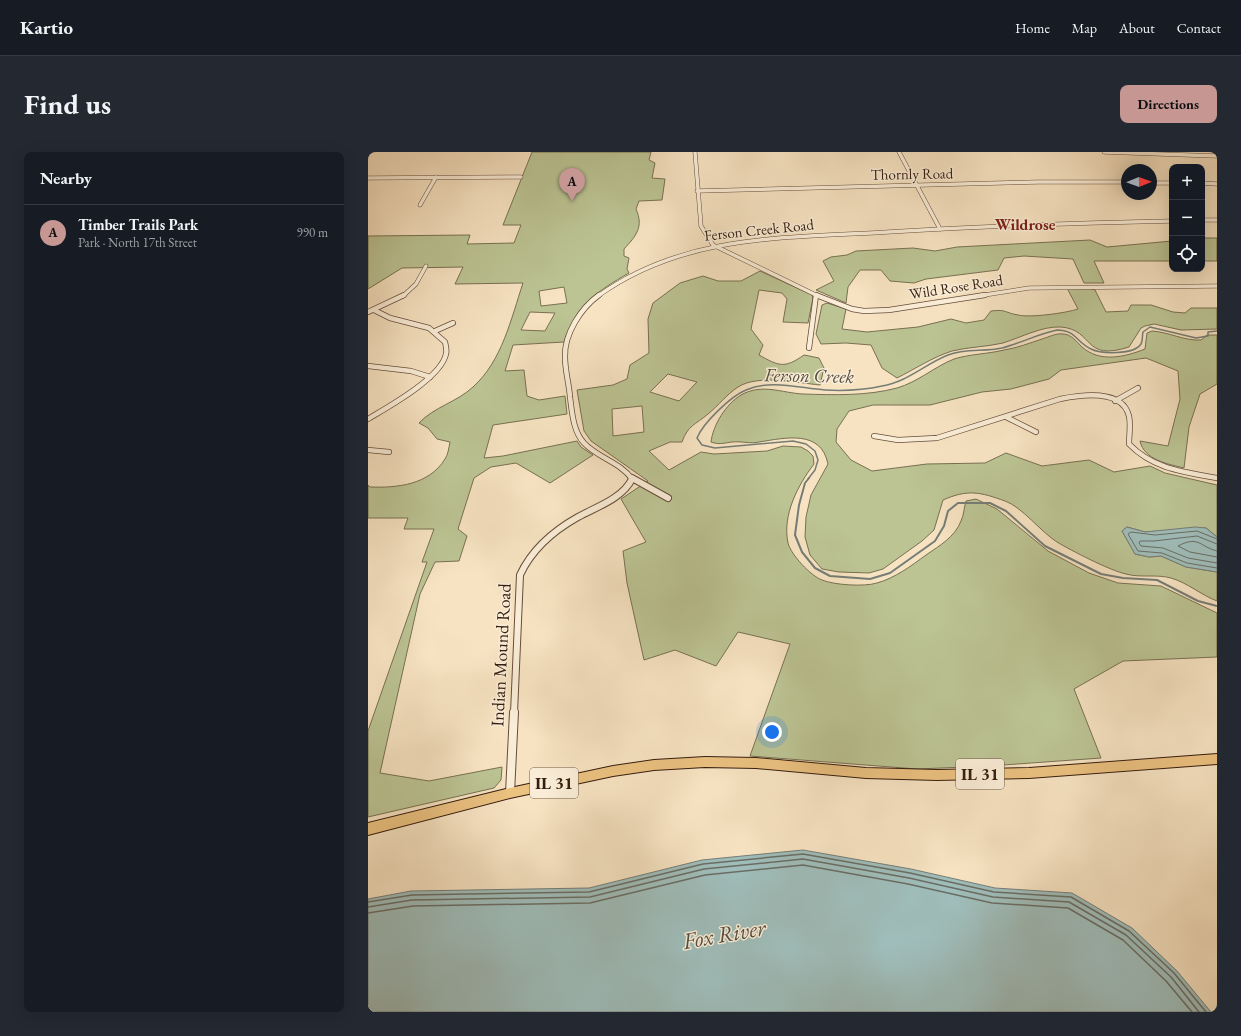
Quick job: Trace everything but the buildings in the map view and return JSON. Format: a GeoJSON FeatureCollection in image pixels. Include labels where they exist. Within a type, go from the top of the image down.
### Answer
{"type":"FeatureCollection","features":[{"type":"Feature","properties":{"kind":"main road","name":"IL 31"},"geometry":{"type":"LineString","coordinates":[[368,829],[510,793],[613,770],[654,765],[705,762],[743,762],[866,773],[937,775],[1029,773],[1217,759]]}},
{"type":"Feature","properties":{"kind":"street"},"geometry":{"type":"LineString","coordinates":[[695,152],[701,226],[713,245]]}},
{"type":"Feature","properties":{"kind":"street"},"geometry":{"type":"LineString","coordinates":[[899,152],[940,229]]}},
{"type":"Feature","properties":{"kind":"street"},"geometry":{"type":"LineString","coordinates":[[1104,152],[1216,155]]}},
{"type":"Feature","properties":{"kind":"street"},"geometry":{"type":"LineString","coordinates":[[420,205],[436,177]]}},
{"type":"Feature","properties":{"kind":"street"},"geometry":{"type":"LineString","coordinates":[[368,178],[521,177]]}},
{"type":"Feature","properties":{"kind":"street","name":"Thornly Road"},"geometry":{"type":"LineString","coordinates":[[697,191],[1038,182],[1121,182]]}},
{"type":"Feature","properties":{"kind":"street"},"geometry":{"type":"LineString","coordinates":[[1157,183],[1169,183]]}},
{"type":"Feature","properties":{"kind":"street"},"geometry":{"type":"LineString","coordinates":[[1205,183],[1217,184]]}},
{"type":"Feature","properties":{"kind":"street"},"geometry":{"type":"LineString","coordinates":[[1205,220],[1217,220]]}},
{"type":"Feature","properties":{"kind":"street","name":"Ferson Creek Road"},"geometry":{"type":"LineString","coordinates":[[668,498],[632,479],[627,471],[585,444],[577,433],[572,412],[565,363],[566,341],[579,315],[592,301],[613,285],[646,268],[687,252],[713,245],[769,238],[1032,224],[1169,221]]}},
{"type":"Feature","properties":{"kind":"street","name":"Wild Rose Road"},"geometry":{"type":"LineString","coordinates":[[713,245],[816,295],[852,309],[876,311],[1029,288],[1217,286]]}},
{"type":"Feature","properties":{"kind":"street"},"geometry":{"type":"LineString","coordinates":[[368,312],[411,290],[419,282],[426,266]]}},
{"type":"Feature","properties":{"kind":"street"},"geometry":{"type":"LineString","coordinates":[[809,348],[816,295]]}},
{"type":"Feature","properties":{"kind":"street"},"geometry":{"type":"LineString","coordinates":[[368,419],[430,377],[439,369],[447,352],[445,342],[436,331],[423,326],[393,319],[374,310]]}},
{"type":"Feature","properties":{"kind":"street"},"geometry":{"type":"LineString","coordinates":[[436,331],[453,323]]}},
{"type":"Feature","properties":{"kind":"street"},"geometry":{"type":"LineString","coordinates":[[368,366],[400,369],[430,377]]}},
{"type":"Feature","properties":{"kind":"street"},"geometry":{"type":"LineString","coordinates":[[1115,401],[1138,388]]}},
{"type":"Feature","properties":{"kind":"street"},"geometry":{"type":"LineString","coordinates":[[874,436],[898,440],[937,438],[1080,394],[1097,394],[1115,401],[1128,412],[1130,421],[1128,444],[1137,454],[1160,467],[1217,478]]}},
{"type":"Feature","properties":{"kind":"street"},"geometry":{"type":"LineString","coordinates":[[1006,417],[1036,432]]}},
{"type":"Feature","properties":{"kind":"street"},"geometry":{"type":"LineString","coordinates":[[368,450],[389,452]]}},
{"type":"Feature","properties":{"kind":"street","name":"Indian Mound Road"},"geometry":{"type":"LineString","coordinates":[[510,793],[520,575],[527,560],[545,540],[570,522],[614,497],[630,484],[632,479]]}},
{"type":"Feature","properties":{"kind":"green space"},"geometry":{"type":"Polygon","coordinates":[[[532,152],[651,152],[649,160],[655,163],[652,178],[665,179],[662,200],[639,201],[636,209],[639,221],[638,231],[624,249],[624,256],[629,258],[627,269],[629,273],[607,286],[581,309],[569,329],[564,342],[513,345],[505,371],[524,370],[527,396],[539,400],[565,396],[567,414],[493,425],[484,458],[503,456],[577,441],[581,447],[593,455],[550,483],[516,463],[491,467],[474,478],[458,529],[467,536],[459,561],[435,562],[420,594],[380,773],[429,781],[502,767],[501,780],[494,788],[368,817],[368,731],[427,562],[422,562],[434,529],[404,529],[408,518],[368,518],[368,485],[370,487],[391,487],[421,480],[438,468],[445,459],[450,442],[437,439],[428,428],[419,423],[425,417],[467,392],[483,377],[498,352],[510,325],[523,283],[455,284],[463,267],[402,268],[368,289],[368,236],[470,235],[467,244],[514,243],[521,225],[503,225],[532,152]],[[564,287],[539,291],[541,306],[567,303],[564,287]],[[530,312],[521,330],[545,331],[555,313],[530,312]]]}},
{"type":"Feature","properties":{"kind":"green space"},"geometry":{"type":"Polygon","coordinates":[[[1205,238],[1217,238],[1217,261],[1205,261],[1205,238]]]}},
{"type":"Feature","properties":{"kind":"green space"},"geometry":{"type":"Polygon","coordinates":[[[1090,240],[1107,247],[1169,241],[1169,261],[1094,261],[1104,283],[1084,283],[1073,259],[1024,256],[1004,258],[998,270],[926,279],[914,283],[890,281],[881,270],[860,270],[848,287],[846,303],[816,290],[834,281],[823,261],[831,257],[847,255],[856,251],[913,248],[935,251],[957,247],[1090,240]]]}},
{"type":"Feature","properties":{"kind":"green space"},"geometry":{"type":"Polygon","coordinates":[[[760,271],[812,295],[813,298],[808,323],[783,322],[787,299],[782,293],[759,290],[751,329],[763,345],[759,355],[772,362],[777,364],[786,364],[804,355],[819,358],[824,368],[820,385],[767,380],[746,383],[738,387],[692,426],[684,436],[682,442],[670,442],[649,451],[669,470],[701,452],[714,454],[767,451],[783,446],[801,447],[808,451],[813,456],[814,464],[802,481],[789,511],[787,522],[788,543],[797,559],[812,574],[827,582],[841,584],[857,585],[877,583],[903,571],[941,545],[951,536],[961,521],[966,501],[976,499],[997,509],[1048,551],[1089,573],[1118,583],[1161,586],[1217,613],[1217,657],[1123,661],[1074,689],[1101,758],[989,766],[917,769],[750,756],[790,644],[738,632],[716,666],[675,650],[644,660],[627,583],[623,551],[646,542],[621,499],[648,481],[591,441],[584,431],[577,390],[613,385],[627,379],[630,365],[649,353],[648,319],[653,303],[680,283],[703,276],[718,281],[741,281],[760,271]],[[668,374],[650,392],[679,401],[697,382],[668,374]],[[642,406],[612,409],[613,436],[644,432],[642,406]]]}},
{"type":"Feature","properties":{"kind":"green space"},"geometry":{"type":"Polygon","coordinates":[[[1067,288],[1089,288],[1095,290],[1106,312],[1128,311],[1131,305],[1151,305],[1173,312],[1185,313],[1191,308],[1217,308],[1217,329],[1181,330],[1154,324],[1141,328],[1129,347],[1114,351],[1103,351],[1090,344],[1072,329],[1061,327],[1047,328],[1003,343],[952,351],[897,378],[882,368],[871,345],[846,343],[821,344],[816,334],[822,305],[827,303],[846,309],[842,329],[867,332],[918,327],[951,319],[966,323],[984,320],[991,311],[1003,311],[1018,315],[1031,316],[1078,309],[1067,288]]]}},
{"type":"Feature","properties":{"kind":"green space"},"geometry":{"type":"Polygon","coordinates":[[[1152,331],[1195,340],[1201,340],[1207,335],[1217,335],[1217,384],[1200,394],[1189,427],[1184,468],[1164,463],[1151,457],[1142,447],[1140,441],[1168,446],[1180,399],[1178,371],[1146,358],[1061,370],[1049,379],[1011,389],[982,392],[930,405],[873,405],[849,411],[837,429],[836,442],[851,460],[872,471],[927,464],[985,463],[1006,453],[1042,466],[1089,460],[1114,472],[1150,466],[1165,473],[1217,485],[1217,537],[1206,528],[1145,532],[1127,527],[1122,531],[1135,554],[1149,557],[1161,556],[1186,567],[1217,572],[1217,601],[1171,578],[1131,575],[1101,565],[1051,538],[1025,514],[1011,504],[974,493],[960,494],[943,500],[934,530],[922,541],[883,569],[869,573],[839,572],[822,569],[810,555],[805,537],[806,517],[811,495],[828,464],[824,453],[818,445],[801,438],[753,443],[735,442],[719,444],[711,442],[714,429],[725,409],[735,399],[749,391],[764,389],[803,394],[838,395],[886,391],[912,382],[954,359],[1014,348],[1052,335],[1069,335],[1089,352],[1105,357],[1113,357],[1145,349],[1147,333],[1152,331]]]}},
{"type":"Feature","properties":{"kind":"water"},"geometry":{"type":"Polygon","coordinates":[[[1127,527],[1145,532],[1195,527],[1206,528],[1217,537],[1217,572],[1186,567],[1161,556],[1149,557],[1135,554],[1122,531],[1127,527]]]}},
{"type":"Feature","properties":{"kind":"water","name":"Fox River"},"geometry":{"type":"Polygon","coordinates":[[[803,850],[911,869],[995,888],[1072,893],[1132,928],[1177,971],[1211,1012],[368,1012],[368,899],[411,891],[589,888],[702,860],[803,850]]]}},
{"type":"Feature","properties":{"kind":"waterway","name":"Ferson Creek"},"geometry":{"type":"LineString","coordinates":[[808,479],[815,470],[818,460],[815,451],[806,444],[793,441],[715,448],[702,445],[697,438],[705,425],[725,404],[746,390],[765,385],[785,385],[825,390],[839,390],[861,389],[891,384],[900,381],[954,353],[1002,348],[1057,330],[1072,334],[1091,349],[1109,353],[1125,352],[1137,348],[1142,343],[1143,332],[1150,327],[1196,338],[1208,336],[1208,332],[1217,331]]}},
{"type":"Feature","properties":{"kind":"waterway","name":"Ferson Creek"},"geometry":{"type":"LineString","coordinates":[[809,478],[805,483],[799,505],[795,535],[802,552],[815,568],[830,576],[870,579],[890,573],[935,541],[944,526],[948,511],[958,503],[990,503],[1006,511],[1045,546],[1101,574],[1123,578],[1157,580],[1198,601],[1217,606]]}},
{"type":"Feature","properties":{"kind":"place","name":"Timber Trails Park"},"geometry":{"type":"Point","coordinates":[572,201]}},
{"type":"Feature","properties":{"kind":"district","name":"Wildrose"},"geometry":{"type":"Point","coordinates":[1025,224]}}]}
